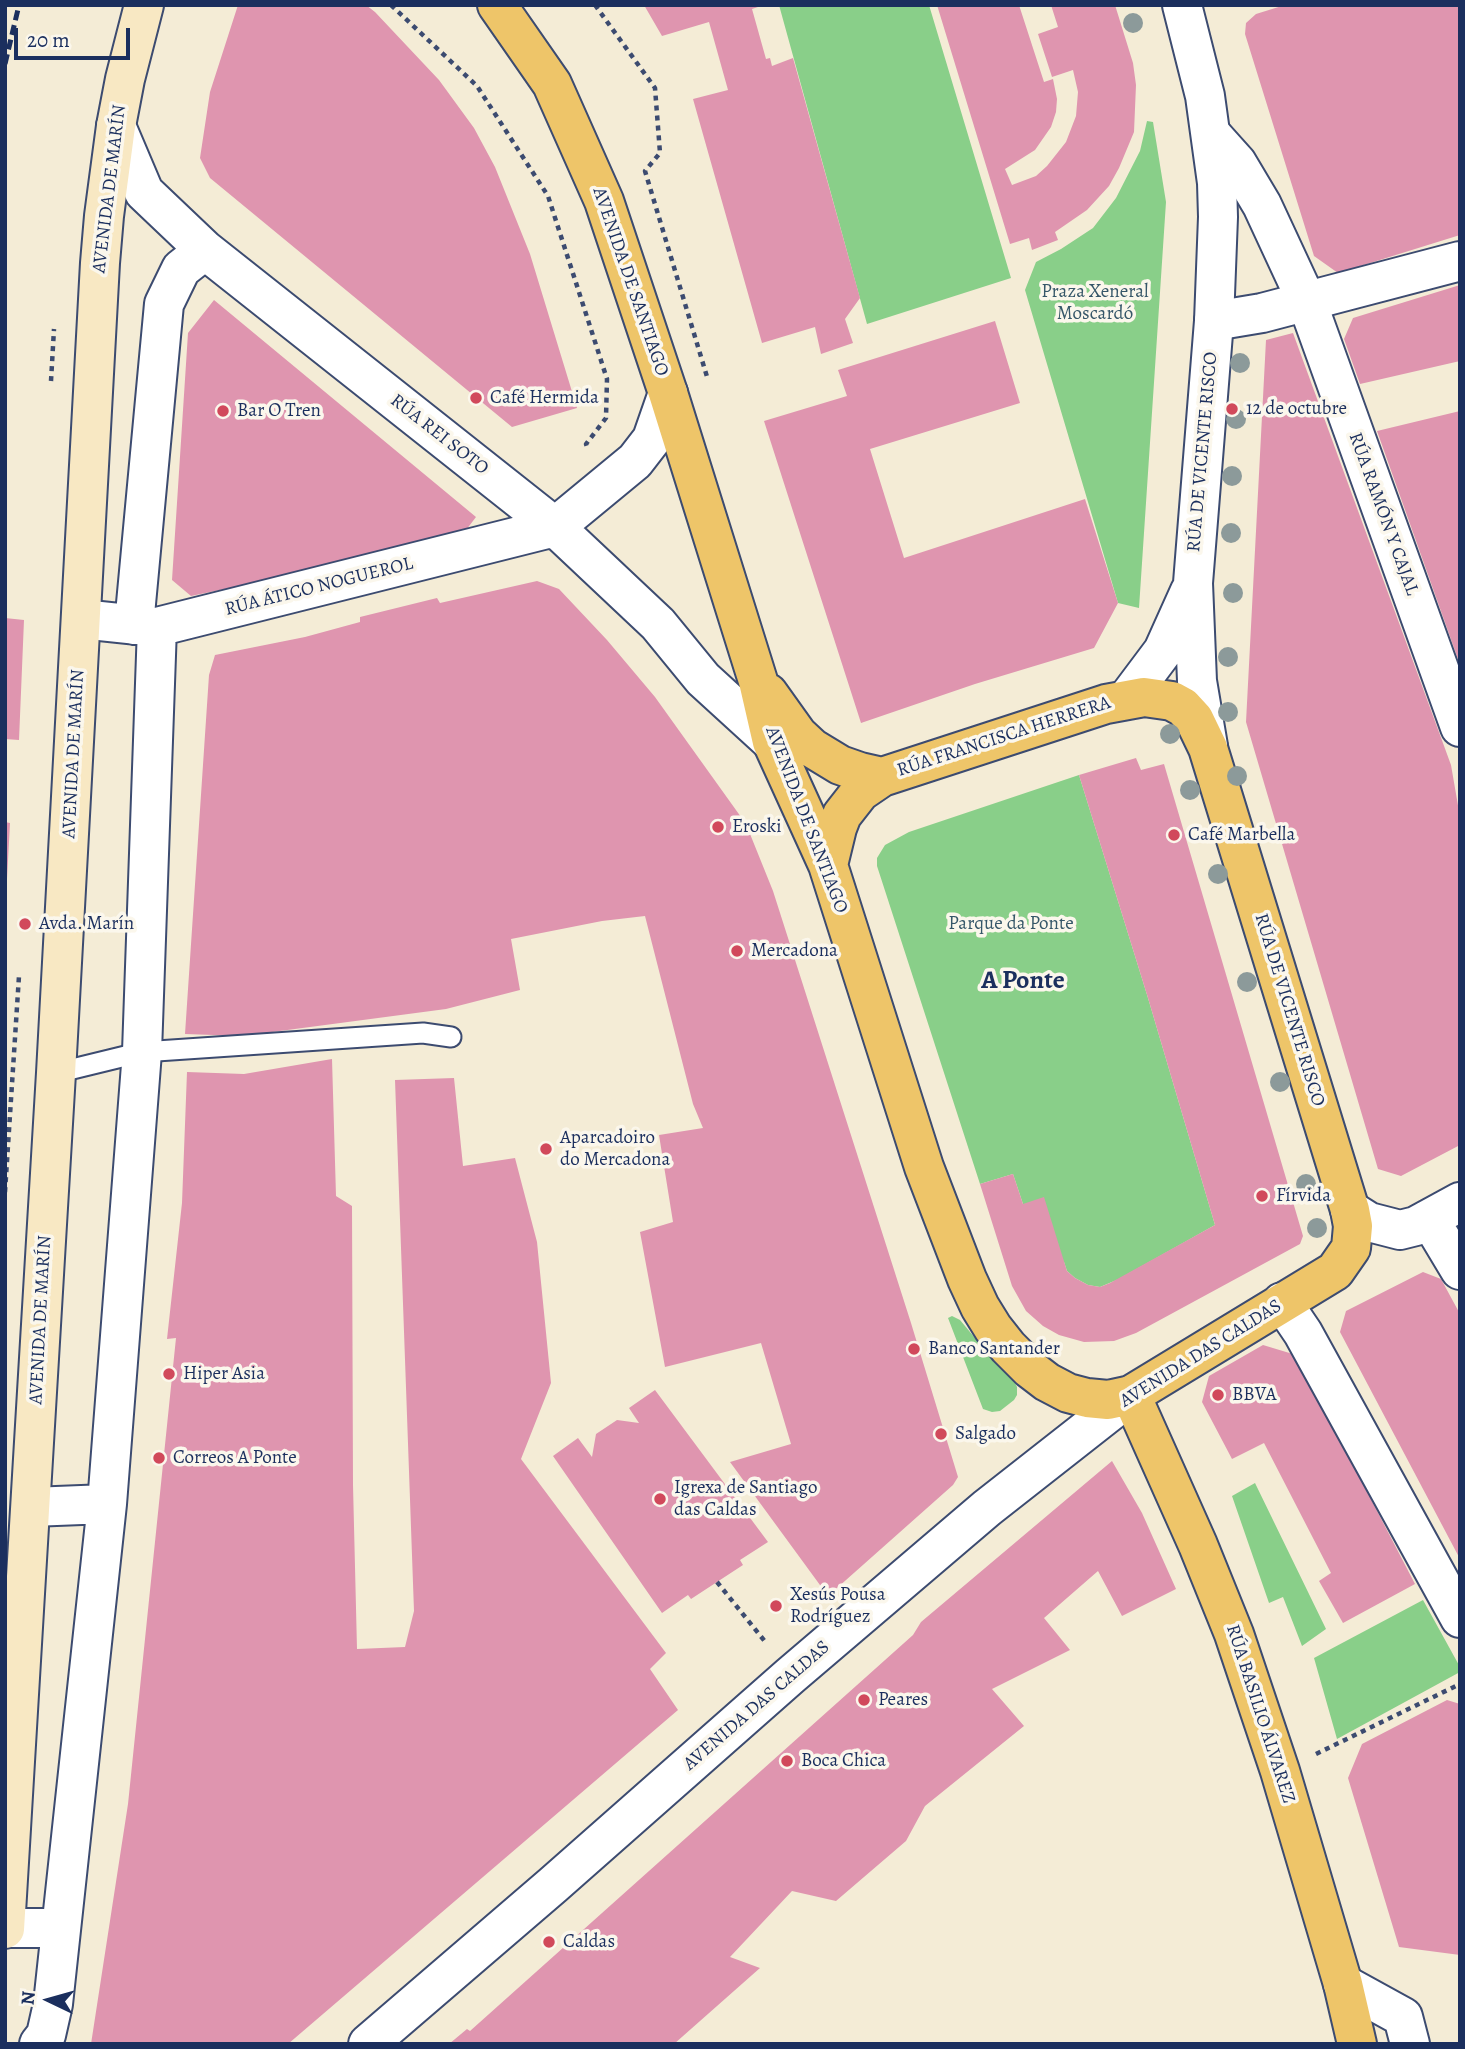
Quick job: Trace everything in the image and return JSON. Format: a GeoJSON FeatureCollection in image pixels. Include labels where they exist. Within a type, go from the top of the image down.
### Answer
{"type":"FeatureCollection","features":[{"type":"Feature","properties":{"kind":"highway","name":"AVENIDA DE SANTIAGO"},"geometry":{"type":"LineString","coordinates":[[497,5],[552,84],[604,201],[668,393],[758,681],[772,743],[828,864],[924,1167],[967,1279],[981,1307],[1008,1347],[1047,1382],[1068,1393],[1087,1398],[1108,1400],[1131,1395]]}},
{"type":"Feature","properties":{"kind":"highway","name":"RÚA FRANCISCA HERRERA"},"geometry":{"type":"LineString","coordinates":[[758,681],[798,735],[812,748],[840,765],[883,776]]}},
{"type":"Feature","properties":{"kind":"highway","name":"RÚA DE VICENTE RISCO"},"geometry":{"type":"LineString","coordinates":[[1127,699],[1159,698],[1183,707],[1194,719],[1208,748],[1350,1210],[1353,1226],[1351,1248],[1335,1270]]}},
{"type":"Feature","properties":{"kind":"highway","name":"RÚA FRANCISCA HERRERA"},"geometry":{"type":"LineString","coordinates":[[828,864],[842,815],[860,792],[883,776],[1127,699]]}},
{"type":"Feature","properties":{"kind":"highway","name":"AVENIDA DAS CALDAS"},"geometry":{"type":"LineString","coordinates":[[1131,1395],[1335,1270]]}},
{"type":"Feature","properties":{"kind":"highway","name":"RÚA BASILIO ÁLVAREZ"},"geometry":{"type":"LineString","coordinates":[[1131,1395],[1198,1545],[1234,1634],[1280,1771],[1343,1983],[1357,2044]]}},
{"type":"Feature","properties":{"kind":"main road","name":"AVENIDA DE MARÍN"},"geometry":{"type":"LineString","coordinates":[[5,1929],[56,1073],[100,263],[116,126],[144,5]]}},
{"type":"Feature","properties":{"kind":"street","name":"RÚA DE VICENTE RISCO"},"geometry":{"type":"LineString","coordinates":[[1189,7],[1211,134],[1218,217],[1214,321],[1193,583],[1197,681],[1208,748]]}},
{"type":"Feature","properties":{"kind":"street","name":"RÚA REI SOTO"},"geometry":{"type":"LineString","coordinates":[[116,126],[144,192],[205,250],[555,527],[659,624],[703,679],[772,743]]}},
{"type":"Feature","properties":{"kind":"street"},"geometry":{"type":"LineString","coordinates":[[1211,134],[1237,163],[1262,205],[1307,302]]}},
{"type":"Feature","properties":{"kind":"street"},"geometry":{"type":"LineString","coordinates":[[39,2044],[46,2035],[53,2004],[107,1504],[142,1052],[146,626],[164,304],[181,269],[205,250]]}},
{"type":"Feature","properties":{"kind":"street"},"geometry":{"type":"LineString","coordinates":[[1214,321],[1262,313],[1460,261]]}},
{"type":"Feature","properties":{"kind":"street","name":"RÚA RAMÓN Y CAJAL"},"geometry":{"type":"LineString","coordinates":[[1307,302],[1460,727]]}},
{"type":"Feature","properties":{"kind":"street"},"geometry":{"type":"LineString","coordinates":[[555,527],[635,461],[652,439],[668,393]]}},
{"type":"Feature","properties":{"kind":"street","name":"RÚA ÁTICO NOGUEROL"},"geometry":{"type":"LineString","coordinates":[[81,619],[146,626],[555,527]]}},
{"type":"Feature","properties":{"kind":"street","name":"RÚA DE VICENTE RISCO"},"geometry":{"type":"LineString","coordinates":[[1127,699],[1163,651],[1193,583]]}},
{"type":"Feature","properties":{"kind":"street"},"geometry":{"type":"LineString","coordinates":[[1350,1210],[1369,1222],[1400,1230],[1422,1223],[1460,1202]]}},
{"type":"Feature","properties":{"kind":"street"},"geometry":{"type":"LineString","coordinates":[[1422,1223],[1436,1230],[1460,1270]]}},
{"type":"Feature","properties":{"kind":"street"},"geometry":{"type":"LineString","coordinates":[[1282,1302],[1309,1345],[1460,1618]]}},
{"type":"Feature","properties":{"kind":"street","name":"AVENIDA DAS CALDAS"},"geometry":{"type":"LineString","coordinates":[[368,2044],[895,1586],[988,1508],[1131,1395]]}},
{"type":"Feature","properties":{"kind":"street"},"geometry":{"type":"LineString","coordinates":[[31,1507],[107,1504]]}},
{"type":"Feature","properties":{"kind":"street"},"geometry":{"type":"LineString","coordinates":[[5,1929],[61,1928]]}},
{"type":"Feature","properties":{"kind":"street"},"geometry":{"type":"LineString","coordinates":[[1343,1983],[1403,2017],[1410,2044]]}},
{"type":"Feature","properties":{"kind":"lane"},"geometry":{"type":"LineString","coordinates":[[56,1073],[142,1052],[424,1033],[451,1037]]}},
{"type":"Feature","properties":{"kind":"path"},"geometry":{"type":"LineString","coordinates":[[391,5],[477,86],[548,196],[607,379],[606,418],[586,444],[606,485]]}},
{"type":"Feature","properties":{"kind":"path"},"geometry":{"type":"LineString","coordinates":[[595,5],[655,88],[660,152],[645,171],[709,383]]}},
{"type":"Feature","properties":{"kind":"path"},"geometry":{"type":"LineString","coordinates":[[717,1581],[767,1644]]}},
{"type":"Feature","properties":{"kind":"path"},"geometry":{"type":"LineString","coordinates":[[1280,1771],[1460,1684]]}},
{"type":"Feature","properties":{"kind":"green space"},"geometry":{"type":"Polygon","coordinates":[[[779,5],[929,5],[1011,278],[867,324],[779,5]]]}},
{"type":"Feature","properties":{"kind":"green space","name":"Praza Xeneral Moscardó"},"geometry":{"type":"Polygon","coordinates":[[[1147,121],[1153,122],[1166,202],[1139,608],[1118,603],[1025,290],[1036,262],[1093,228],[1116,198],[1140,151],[1147,121]]]}},
{"type":"Feature","properties":{"kind":"green space","name":"Parque da Ponte"},"geometry":{"type":"Polygon","coordinates":[[[1079,775],[1215,1225],[1100,1287],[1088,1285],[1067,1271],[1064,1262],[1023,1204],[1013,1174],[980,1184],[877,866],[877,858],[885,845],[909,832],[1079,775]]]}},
{"type":"Feature","properties":{"kind":"green space"},"geometry":{"type":"Polygon","coordinates":[[[952,1316],[960,1320],[1000,1368],[1011,1375],[1017,1387],[1017,1395],[1000,1411],[983,1409],[948,1318],[952,1316]]]}},
{"type":"Feature","properties":{"kind":"green space"},"geometry":{"type":"Polygon","coordinates":[[[1255,1483],[1326,1629],[1302,1646],[1283,1597],[1269,1603],[1232,1496],[1255,1483]]]}},
{"type":"Feature","properties":{"kind":"green space"},"geometry":{"type":"Polygon","coordinates":[[[1423,1600],[1460,1667],[1460,1672],[1337,1739],[1314,1658],[1423,1600]]]}},
{"type":"Feature","properties":{"kind":"building"},"geometry":{"type":"Polygon","coordinates":[[[238,5],[366,5],[439,80],[474,128],[495,167],[530,254],[577,408],[512,427],[210,178],[200,158],[210,92],[238,5]]]}},
{"type":"Feature","properties":{"kind":"building"},"geometry":{"type":"Polygon","coordinates":[[[644,5],[764,5],[752,9],[766,59],[770,58],[772,66],[793,58],[860,298],[845,319],[853,343],[821,354],[815,327],[762,343],[693,99],[728,90],[709,22],[662,36],[644,5]]]}},
{"type":"Feature","properties":{"kind":"building"},"geometry":{"type":"Polygon","coordinates":[[[937,5],[1019,5],[1044,82],[1053,79],[1057,99],[1051,127],[1035,150],[1005,169],[1012,185],[1036,176],[1047,166],[1066,142],[1076,116],[1078,92],[1073,70],[1052,77],[1038,34],[1058,27],[1051,5],[1115,5],[1133,63],[1136,85],[1134,132],[1109,186],[1087,210],[1055,232],[1058,240],[1032,250],[1029,238],[1010,244],[937,5]]]}},
{"type":"Feature","properties":{"kind":"building"},"geometry":{"type":"Polygon","coordinates":[[[1285,5],[1460,5],[1460,235],[1338,273],[1314,256],[1245,34],[1246,23],[1256,14],[1285,5]]]}},
{"type":"Feature","properties":{"kind":"building"},"geometry":{"type":"Polygon","coordinates":[[[1460,285],[1460,361],[1360,384],[1344,339],[1353,318],[1460,285]]]}},
{"type":"Feature","properties":{"kind":"building"},"geometry":{"type":"Polygon","coordinates":[[[214,300],[476,517],[463,534],[364,560],[191,596],[172,580],[188,333],[214,300]]]}},
{"type":"Feature","properties":{"kind":"building"},"geometry":{"type":"Polygon","coordinates":[[[995,321],[1020,403],[870,449],[904,558],[1085,499],[1118,603],[1094,648],[975,684],[861,723],[764,421],[847,396],[838,370],[995,321]]]}},
{"type":"Feature","properties":{"kind":"building"},"geometry":{"type":"Polygon","coordinates":[[[1293,333],[1451,765],[1460,817],[1460,1145],[1401,1176],[1378,1169],[1246,722],[1266,340],[1293,333]]]}},
{"type":"Feature","properties":{"kind":"building"},"geometry":{"type":"Polygon","coordinates":[[[1460,411],[1460,662],[1459,662],[1377,431],[1460,411]]]}},
{"type":"Feature","properties":{"kind":"building"},"geometry":{"type":"Polygon","coordinates":[[[537,581],[559,589],[607,640],[655,697],[746,824],[773,891],[958,1477],[953,1485],[828,1596],[730,1462],[791,1444],[761,1343],[665,1367],[640,1232],[673,1222],[659,1135],[703,1128],[693,1104],[645,916],[602,921],[511,939],[520,990],[446,1009],[242,1036],[185,1034],[209,675],[215,655],[305,637],[360,622],[360,617],[437,598],[440,603],[537,581]]]}},
{"type":"Feature","properties":{"kind":"building"},"geometry":{"type":"Polygon","coordinates":[[[5,618],[24,620],[19,740],[5,739],[5,618]]]}},
{"type":"Feature","properties":{"kind":"building"},"geometry":{"type":"Polygon","coordinates":[[[1136,758],[1141,770],[1164,764],[1303,1236],[1300,1244],[1136,1333],[1114,1341],[1084,1342],[1059,1335],[1043,1326],[1026,1311],[1012,1286],[980,1184],[1013,1174],[1023,1204],[1044,1197],[1067,1271],[1088,1285],[1100,1287],[1110,1283],[1215,1225],[1079,775],[1136,758]]]}},
{"type":"Feature","properties":{"kind":"building"},"geometry":{"type":"Polygon","coordinates":[[[5,822],[10,823],[7,879],[5,879],[5,822]]]}},
{"type":"Feature","properties":{"kind":"building"},"geometry":{"type":"Polygon","coordinates":[[[332,1059],[336,1196],[352,1206],[353,1485],[357,1649],[405,1647],[414,1611],[395,1080],[454,1078],[463,1166],[515,1158],[537,1242],[551,1383],[521,1459],[666,1653],[650,1669],[678,1710],[288,2044],[91,2044],[128,1804],[176,1338],[167,1339],[182,1203],[187,1072],[244,1074],[332,1059]]]}},
{"type":"Feature","properties":{"kind":"building"},"geometry":{"type":"Polygon","coordinates":[[[1423,1272],[1441,1279],[1460,1314],[1460,1559],[1340,1332],[1346,1311],[1423,1272]]]}},
{"type":"Feature","properties":{"kind":"building"},"geometry":{"type":"Polygon","coordinates":[[[1263,1345],[1296,1355],[1415,1584],[1343,1623],[1319,1581],[1331,1573],[1264,1443],[1232,1459],[1202,1402],[1209,1376],[1263,1345]]]}},
{"type":"Feature","properties":{"kind":"building","name":"Igrexa de Santiago das Caldas"},"geometry":{"type":"Polygon","coordinates":[[[655,1390],[768,1542],[740,1560],[743,1565],[691,1599],[688,1595],[662,1613],[553,1456],[578,1438],[592,1457],[596,1434],[617,1420],[639,1423],[629,1408],[655,1390]]]}},
{"type":"Feature","properties":{"kind":"building"},"geometry":{"type":"Polygon","coordinates":[[[1112,1461],[1142,1513],[1176,1589],[1122,1616],[1098,1571],[1044,1618],[1070,1650],[992,1689],[1024,1726],[925,1806],[906,1841],[836,1901],[792,1891],[730,1957],[760,1968],[674,2044],[449,2044],[467,2029],[470,2031],[913,1635],[921,1622],[1112,1461]]]}},
{"type":"Feature","properties":{"kind":"building"},"geometry":{"type":"Polygon","coordinates":[[[1447,1700],[1460,1704],[1460,1955],[1399,1947],[1348,1778],[1362,1744],[1447,1700]]]}},
{"type":"Feature","properties":{"kind":"railway"},"geometry":{"type":"LineString","coordinates":[[5,64],[19,5]]}},
{"type":"Feature","properties":{"kind":"place","name":"Café Hermida"},"geometry":{"type":"Point","coordinates":[476,398]}},
{"type":"Feature","properties":{"kind":"place","name":"12 de octubre"},"geometry":{"type":"Point","coordinates":[1232,409]}},
{"type":"Feature","properties":{"kind":"place","name":"Bar O Tren"},"geometry":{"type":"Point","coordinates":[223,411]}},
{"type":"Feature","properties":{"kind":"place","name":"Eroski"},"geometry":{"type":"Point","coordinates":[718,827]}},
{"type":"Feature","properties":{"kind":"place","name":"Café Marbella"},"geometry":{"type":"Point","coordinates":[1174,835]}},
{"type":"Feature","properties":{"kind":"place","name":"Avda. Marín"},"geometry":{"type":"Point","coordinates":[25,924]}},
{"type":"Feature","properties":{"kind":"place","name":"Mercadona"},"geometry":{"type":"Point","coordinates":[737,951]}},
{"type":"Feature","properties":{"kind":"place","name":"Aparcadoiro do Mercadona"},"geometry":{"type":"Point","coordinates":[546,1149]}},
{"type":"Feature","properties":{"kind":"place","name":"Fírvida"},"geometry":{"type":"Point","coordinates":[1262,1196]}},
{"type":"Feature","properties":{"kind":"place","name":"Banco Santander"},"geometry":{"type":"Point","coordinates":[914,1349]}},
{"type":"Feature","properties":{"kind":"place","name":"Hiper Asia"},"geometry":{"type":"Point","coordinates":[169,1374]}},
{"type":"Feature","properties":{"kind":"place","name":"BBVA"},"geometry":{"type":"Point","coordinates":[1218,1395]}},
{"type":"Feature","properties":{"kind":"place","name":"Salgado"},"geometry":{"type":"Point","coordinates":[941,1434]}},
{"type":"Feature","properties":{"kind":"place","name":"Correos A Ponte"},"geometry":{"type":"Point","coordinates":[159,1458]}},
{"type":"Feature","properties":{"kind":"place","name":"Igrexa de Santiago das Caldas"},"geometry":{"type":"Point","coordinates":[660,1499]}},
{"type":"Feature","properties":{"kind":"place","name":"Xesús Pousa Rodríguez"},"geometry":{"type":"Point","coordinates":[776,1606]}},
{"type":"Feature","properties":{"kind":"place","name":"Peares"},"geometry":{"type":"Point","coordinates":[864,1700]}},
{"type":"Feature","properties":{"kind":"place","name":"Boca Chica"},"geometry":{"type":"Point","coordinates":[787,1761]}},
{"type":"Feature","properties":{"kind":"place","name":"Caldas"},"geometry":{"type":"Point","coordinates":[549,1942]}},
{"type":"Feature","properties":{"kind":"district","name":"A Ponte"},"geometry":{"type":"Point","coordinates":[1023,982]}}]}
